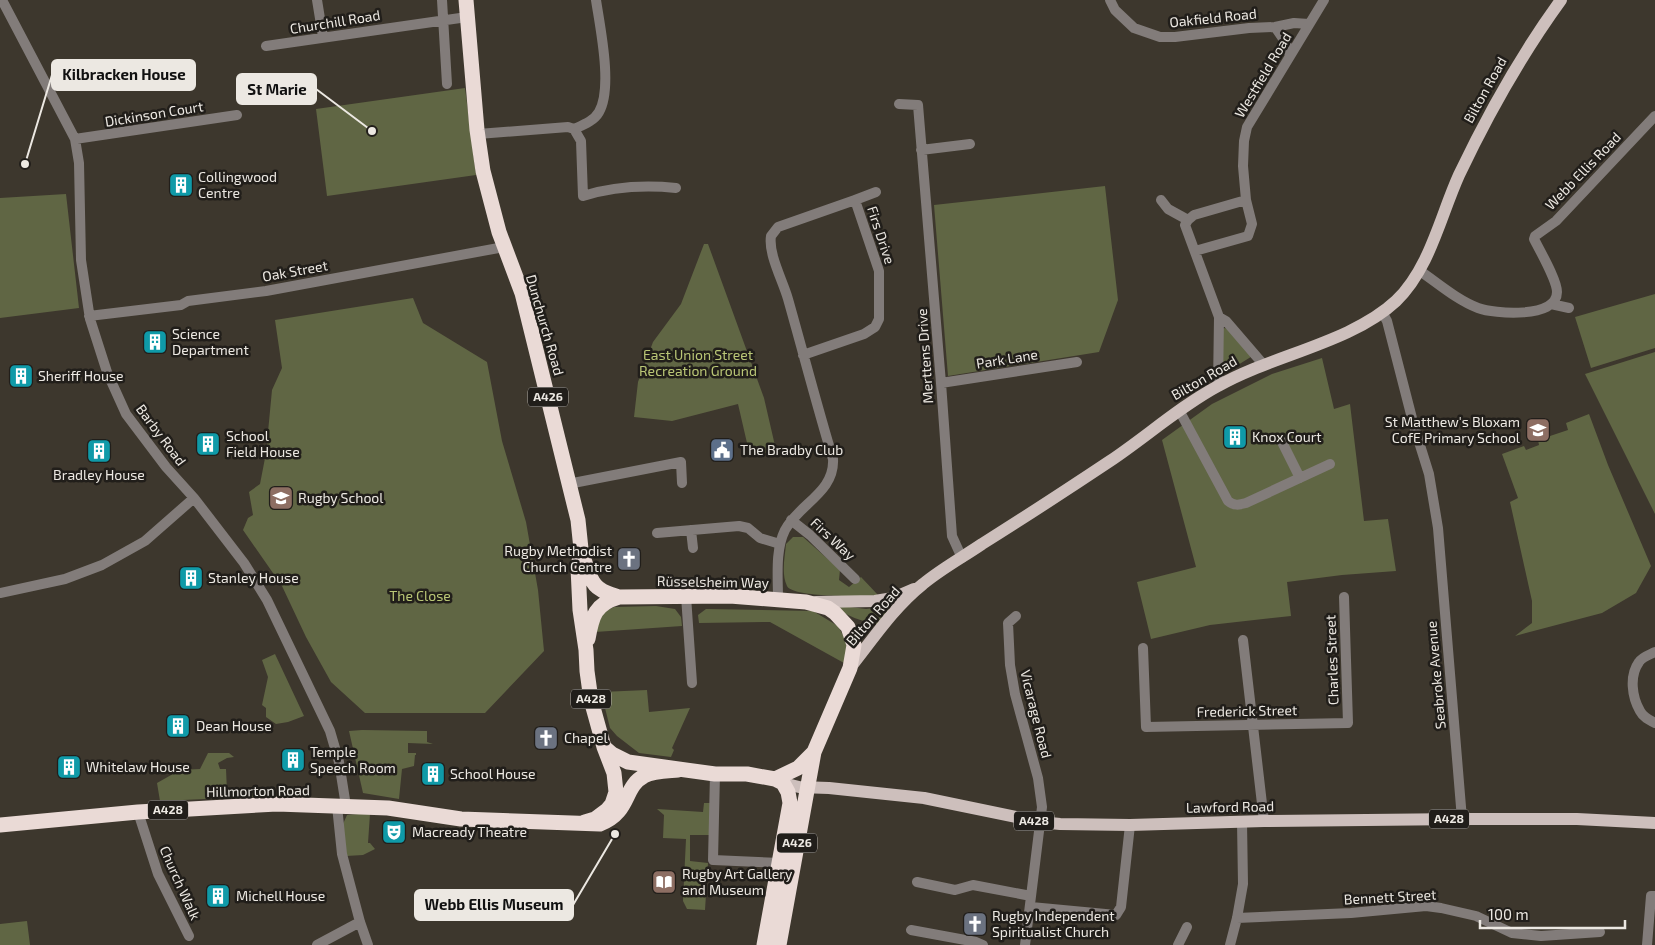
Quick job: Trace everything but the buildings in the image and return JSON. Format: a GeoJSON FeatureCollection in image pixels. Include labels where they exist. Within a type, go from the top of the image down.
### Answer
{"type":"FeatureCollection","features":[{"type":"Feature","properties":{"kind":"highway","name":"Dunchurch Road"},"geometry":{"type":"LineString","coordinates":[[466,0],[483,171],[504,247],[524,302],[578,520],[580,549],[578,592],[580,610],[591,700],[604,747]]}},
{"type":"Feature","properties":{"kind":"highway","name":"Rüsselsheim Way"},"geometry":{"type":"LineString","coordinates":[[580,549],[596,586],[619,597]]}},
{"type":"Feature","properties":{"kind":"highway","name":"Rüsselsheim Way"},"geometry":{"type":"LineString","coordinates":[[586,650],[592,618],[607,601],[619,597],[730,596],[778,599],[806,602],[828,608],[845,623],[854,644],[850,668]]}},
{"type":"Feature","properties":{"kind":"highway","name":"Bilton Road"},"geometry":{"type":"LineString","coordinates":[[808,788],[814,752],[850,668]]}},
{"type":"Feature","properties":{"kind":"highway","name":"A428"},"geometry":{"type":"LineString","coordinates":[[585,822],[595,820],[607,810],[612,804],[616,792],[614,773],[604,747]]}},
{"type":"Feature","properties":{"kind":"highway"},"geometry":{"type":"LineString","coordinates":[[604,747],[612,754],[628,762],[678,770]]}},
{"type":"Feature","properties":{"kind":"highway","name":"Bilton Road"},"geometry":{"type":"LineString","coordinates":[[779,781],[798,768],[814,752]]}},
{"type":"Feature","properties":{"kind":"highway","name":"A428"},"geometry":{"type":"LineString","coordinates":[[342,806],[388,808],[461,819],[600,824],[612,818],[620,810],[633,786],[646,775],[678,770],[715,774],[747,774],[779,781]]}},
{"type":"Feature","properties":{"kind":"highway","name":"A426"},"geometry":{"type":"LineString","coordinates":[[764,945],[790,803],[788,792],[779,781]]}},
{"type":"Feature","properties":{"kind":"highway","name":"A426"},"geometry":{"type":"LineString","coordinates":[[779,945],[786,898],[808,788]]}},
{"type":"Feature","properties":{"kind":"highway","name":"Hillmorton Road"},"geometry":{"type":"LineString","coordinates":[[0,825],[138,812],[277,804],[342,806]]}},
{"type":"Feature","properties":{"kind":"main road","name":"Bilton Road"},"geometry":{"type":"LineString","coordinates":[[850,668],[889,618],[923,584],[1113,459],[1179,410],[1218,386],[1263,364],[1356,328],[1382,312],[1407,290],[1420,271],[1458,177],[1495,102],[1561,0]]}},
{"type":"Feature","properties":{"kind":"main road","name":"Rüsselsheim Way"},"geometry":{"type":"LineString","coordinates":[[806,602],[875,602],[893,598],[923,584]]}},
{"type":"Feature","properties":{"kind":"main road","name":"A428"},"geometry":{"type":"LineString","coordinates":[[779,781],[808,788]]}},
{"type":"Feature","properties":{"kind":"main road","name":"Lawford Road"},"geometry":{"type":"LineString","coordinates":[[808,788],[829,788],[924,798],[1040,822],[1060,824],[1130,825],[1264,821],[1462,819],[1577,819],[1655,823]]}},
{"type":"Feature","properties":{"kind":"street","name":"Barby Road"},"geometry":{"type":"LineString","coordinates":[[2,0],[75,139],[80,180],[81,260],[89,316],[107,372],[126,414],[166,467],[194,498],[244,563],[271,609],[330,732],[342,774],[342,854],[368,945]]}},
{"type":"Feature","properties":{"kind":"street"},"geometry":{"type":"LineString","coordinates":[[317,0],[322,37]]}},
{"type":"Feature","properties":{"kind":"street"},"geometry":{"type":"LineString","coordinates":[[442,0],[447,84]]}},
{"type":"Feature","properties":{"kind":"street"},"geometry":{"type":"LineString","coordinates":[[574,129],[595,117],[600,110],[602,101],[606,74],[596,0]]}},
{"type":"Feature","properties":{"kind":"street","name":"Oakfield Road"},"geometry":{"type":"LineString","coordinates":[[1110,0],[1115,10],[1134,28],[1160,37],[1274,27],[1294,23],[1309,24]]}},
{"type":"Feature","properties":{"kind":"street","name":"Westfield Road"},"geometry":{"type":"LineString","coordinates":[[1195,251],[1248,236],[1252,224],[1246,200],[1243,166],[1244,141],[1247,127],[1324,0]]}},
{"type":"Feature","properties":{"kind":"street","name":"Churchill Road"},"geometry":{"type":"LineString","coordinates":[[266,46],[467,17]]}},
{"type":"Feature","properties":{"kind":"street"},"geometry":{"type":"LineString","coordinates":[[1274,27],[1286,43],[1290,56]]}},
{"type":"Feature","properties":{"kind":"street","name":"Merttens Drive"},"geometry":{"type":"LineString","coordinates":[[900,104],[918,105],[952,536],[962,558]]}},
{"type":"Feature","properties":{"kind":"street","name":"Dickinson Court"},"geometry":{"type":"LineString","coordinates":[[75,139],[237,115]]}},
{"type":"Feature","properties":{"kind":"street","name":"Webb Ellis Road"},"geometry":{"type":"LineString","coordinates":[[1551,304],[1557,292],[1555,283],[1534,239],[1535,236],[1556,221],[1655,116]]}},
{"type":"Feature","properties":{"kind":"street"},"geometry":{"type":"LineString","coordinates":[[478,134],[568,127],[574,129],[582,142],[583,196],[596,192],[655,186],[676,188]]}},
{"type":"Feature","properties":{"kind":"street"},"geometry":{"type":"LineString","coordinates":[[921,150],[970,144]]}},
{"type":"Feature","properties":{"kind":"street"},"geometry":{"type":"LineString","coordinates":[[855,200],[876,192]]}},
{"type":"Feature","properties":{"kind":"street","name":"Firs Drive"},"geometry":{"type":"LineString","coordinates":[[778,599],[780,544],[791,520],[827,484],[834,469],[833,459],[803,355],[788,298],[773,254],[771,236],[778,227],[855,200],[879,271],[879,319],[875,327],[864,334],[803,355]]}},
{"type":"Feature","properties":{"kind":"street"},"geometry":{"type":"LineString","coordinates":[[1160,200],[1168,209],[1188,220]]}},
{"type":"Feature","properties":{"kind":"street"},"geometry":{"type":"LineString","coordinates":[[1218,386],[1219,317],[1186,225],[1188,220],[1194,215],[1246,200]]}},
{"type":"Feature","properties":{"kind":"street","name":"Oak Street"},"geometry":{"type":"LineString","coordinates":[[89,316],[181,305],[188,301],[266,291],[504,247]]}},
{"type":"Feature","properties":{"kind":"street"},"geometry":{"type":"LineString","coordinates":[[1420,271],[1480,309],[1499,312],[1537,311],[1551,304],[1569,308]]}},
{"type":"Feature","properties":{"kind":"street","name":"Seabroke Avenue"},"geometry":{"type":"LineString","coordinates":[[1382,312],[1387,320],[1414,426],[1429,474],[1438,528],[1462,819]]}},
{"type":"Feature","properties":{"kind":"street"},"geometry":{"type":"LineString","coordinates":[[1219,317],[1226,321],[1263,364]]}},
{"type":"Feature","properties":{"kind":"street","name":"Park Lane"},"geometry":{"type":"LineString","coordinates":[[941,383],[1077,362]]}},
{"type":"Feature","properties":{"kind":"street"},"geometry":{"type":"LineString","coordinates":[[1179,410],[1228,501],[1232,505],[1246,503],[1330,464]]}},
{"type":"Feature","properties":{"kind":"street"},"geometry":{"type":"LineString","coordinates":[[1282,440],[1300,478]]}},
{"type":"Feature","properties":{"kind":"street"},"geometry":{"type":"LineString","coordinates":[[568,484],[680,462],[682,483]]}},
{"type":"Feature","properties":{"kind":"street"},"geometry":{"type":"LineString","coordinates":[[0,593],[65,579],[102,565],[145,542],[194,498]]}},
{"type":"Feature","properties":{"kind":"street","name":"Firs Way"},"geometry":{"type":"LineString","coordinates":[[791,520],[810,535],[855,579]]}},
{"type":"Feature","properties":{"kind":"street"},"geometry":{"type":"LineString","coordinates":[[657,533],[739,526],[748,528],[760,538],[780,544]]}},
{"type":"Feature","properties":{"kind":"street"},"geometry":{"type":"LineString","coordinates":[[691,530],[693,548]]}},
{"type":"Feature","properties":{"kind":"street"},"geometry":{"type":"LineString","coordinates":[[686,596],[692,684]]}},
{"type":"Feature","properties":{"kind":"street","name":"Charles Street"},"geometry":{"type":"LineString","coordinates":[[1344,598],[1348,723]]}},
{"type":"Feature","properties":{"kind":"street","name":"Vicarage Road"},"geometry":{"type":"LineString","coordinates":[[1016,616],[1008,623],[1010,665],[1015,694],[1038,778],[1042,807],[1040,822]]}},
{"type":"Feature","properties":{"kind":"street"},"geometry":{"type":"LineString","coordinates":[[1243,640],[1264,821]]}},
{"type":"Feature","properties":{"kind":"street","name":"Frederick Street"},"geometry":{"type":"LineString","coordinates":[[1143,648],[1146,727],[1348,723]]}},
{"type":"Feature","properties":{"kind":"street"},"geometry":{"type":"LineString","coordinates":[[1655,652],[1639,661],[1634,672],[1632,689],[1640,711],[1645,717],[1655,723]]}},
{"type":"Feature","properties":{"kind":"street"},"geometry":{"type":"LineString","coordinates":[[715,774],[713,860],[780,863]]}},
{"type":"Feature","properties":{"kind":"street","name":"Church Walk"},"geometry":{"type":"LineString","coordinates":[[138,812],[158,874],[189,936]]}},
{"type":"Feature","properties":{"kind":"street"},"geometry":{"type":"LineString","coordinates":[[1025,945],[1040,822]]}},
{"type":"Feature","properties":{"kind":"street"},"geometry":{"type":"LineString","coordinates":[[1230,945],[1243,884],[1242,822]]}},
{"type":"Feature","properties":{"kind":"street"},"geometry":{"type":"LineString","coordinates":[[1031,907],[1116,915],[1121,907],[1130,825]]}},
{"type":"Feature","properties":{"kind":"street"},"geometry":{"type":"LineString","coordinates":[[917,882],[955,890],[973,885],[1031,896]]}},
{"type":"Feature","properties":{"kind":"street"},"geometry":{"type":"LineString","coordinates":[[1647,945],[1650,896],[1655,896]]}},
{"type":"Feature","properties":{"kind":"street","name":"Bennett Street"},"geometry":{"type":"LineString","coordinates":[[1237,918],[1351,913],[1426,906],[1476,916],[1512,933],[1559,940],[1600,932]]}},
{"type":"Feature","properties":{"kind":"street"},"geometry":{"type":"LineString","coordinates":[[317,945],[360,922]]}},
{"type":"Feature","properties":{"kind":"street"},"geometry":{"type":"LineString","coordinates":[[1178,945],[1187,927]]}},
{"type":"Feature","properties":{"kind":"street"},"geometry":{"type":"LineString","coordinates":[[911,930],[976,942],[983,945]]}},
{"type":"Feature","properties":{"kind":"street"},"geometry":{"type":"LineString","coordinates":[[779,945],[788,945]]}},
{"type":"Feature","properties":{"kind":"green space"},"geometry":{"type":"Polygon","coordinates":[[[465,88],[476,175],[327,196],[316,109],[465,88]]]}},
{"type":"Feature","properties":{"kind":"green space"},"geometry":{"type":"Polygon","coordinates":[[[1105,186],[1118,300],[1099,352],[948,376],[934,205],[1105,186]]]}},
{"type":"Feature","properties":{"kind":"green space"},"geometry":{"type":"Polygon","coordinates":[[[66,194],[79,308],[0,318],[0,198],[66,194]]]}},
{"type":"Feature","properties":{"kind":"green space","name":"East Union Street Recreation Ground"},"geometry":{"type":"Polygon","coordinates":[[[704,244],[708,244],[764,398],[776,450],[750,456],[738,404],[672,421],[634,417],[638,382],[653,342],[681,304],[704,244]]]}},
{"type":"Feature","properties":{"kind":"green space"},"geometry":{"type":"Polygon","coordinates":[[[1655,294],[1655,348],[1591,368],[1575,317],[1655,294]]]}},
{"type":"Feature","properties":{"kind":"green space","name":"The Close"},"geometry":{"type":"Polygon","coordinates":[[[413,298],[423,323],[487,362],[502,441],[526,522],[538,590],[544,651],[485,713],[365,713],[331,682],[306,637],[282,586],[243,530],[248,518],[253,515],[249,492],[260,484],[266,453],[272,390],[282,368],[275,320],[413,298]]]}},
{"type":"Feature","properties":{"kind":"green space"},"geometry":{"type":"Polygon","coordinates":[[[1225,328],[1233,332],[1254,355],[1225,373],[1222,369],[1222,329],[1225,328]]]}},
{"type":"Feature","properties":{"kind":"green space"},"geometry":{"type":"Polygon","coordinates":[[[1655,352],[1655,514],[1585,374],[1655,352]]]}},
{"type":"Feature","properties":{"kind":"green space"},"geometry":{"type":"Polygon","coordinates":[[[1322,358],[1334,409],[1350,404],[1364,521],[1388,519],[1396,571],[1287,582],[1291,616],[1210,625],[1151,639],[1137,582],[1196,567],[1162,440],[1212,404],[1272,374],[1322,358]]]}},
{"type":"Feature","properties":{"kind":"green space"},"geometry":{"type":"Polygon","coordinates":[[[1589,414],[1608,465],[1651,566],[1636,593],[1602,613],[1515,636],[1532,623],[1532,601],[1510,502],[1518,498],[1502,454],[1524,446],[1526,450],[1539,445],[1538,440],[1568,430],[1566,423],[1589,414]]]}},
{"type":"Feature","properties":{"kind":"green space"},"geometry":{"type":"Polygon","coordinates":[[[793,537],[803,537],[840,570],[839,580],[849,587],[861,577],[878,595],[869,597],[825,595],[791,590],[785,581],[784,565],[786,544],[793,537]]]}},
{"type":"Feature","properties":{"kind":"green space"},"geometry":{"type":"Polygon","coordinates":[[[835,605],[866,609],[892,606],[878,625],[849,616],[835,605]]]}},
{"type":"Feature","properties":{"kind":"green space"},"geometry":{"type":"Polygon","coordinates":[[[656,606],[675,609],[681,617],[682,626],[595,632],[600,614],[614,607],[656,606]]]}},
{"type":"Feature","properties":{"kind":"green space"},"geometry":{"type":"Polygon","coordinates":[[[706,609],[813,611],[838,626],[846,641],[847,650],[844,663],[770,622],[699,623],[698,615],[706,609]]]}},
{"type":"Feature","properties":{"kind":"green space"},"geometry":{"type":"Polygon","coordinates":[[[275,654],[304,716],[276,724],[266,717],[266,708],[262,705],[268,677],[262,660],[275,654]]]}},
{"type":"Feature","properties":{"kind":"green space"},"geometry":{"type":"Polygon","coordinates":[[[647,690],[649,712],[690,708],[672,748],[674,750],[671,757],[639,753],[610,728],[601,692],[647,690]]]}},
{"type":"Feature","properties":{"kind":"green space"},"geometry":{"type":"Polygon","coordinates":[[[349,731],[427,731],[427,742],[433,744],[408,743],[408,753],[416,753],[416,755],[414,766],[402,769],[399,799],[363,793],[349,731]]]}},
{"type":"Feature","properties":{"kind":"green space"},"geometry":{"type":"Polygon","coordinates":[[[208,753],[229,753],[234,757],[227,758],[218,763],[220,769],[226,769],[227,792],[273,791],[274,796],[160,801],[157,783],[180,770],[200,769],[208,753]]]}},
{"type":"Feature","properties":{"kind":"green space"},"geometry":{"type":"Polygon","coordinates":[[[704,803],[713,803],[712,835],[690,835],[690,861],[708,863],[705,910],[687,909],[683,901],[686,839],[663,838],[664,815],[657,809],[703,812],[704,803]]]}},
{"type":"Feature","properties":{"kind":"green space"},"geometry":{"type":"Polygon","coordinates":[[[370,814],[368,843],[375,849],[363,855],[346,856],[343,824],[347,815],[370,814]]]}},
{"type":"Feature","properties":{"kind":"green space"},"geometry":{"type":"Polygon","coordinates":[[[27,921],[30,945],[0,945],[0,924],[27,921]]]}},
{"type":"Feature","properties":{"kind":"place","name":"St Marie"},"geometry":{"type":"Point","coordinates":[372,131]}},
{"type":"Feature","properties":{"kind":"place","name":"Kilbracken House"},"geometry":{"type":"Point","coordinates":[25,164]}},
{"type":"Feature","properties":{"kind":"place","name":"Collingwood Centre"},"geometry":{"type":"Point","coordinates":[181,185]}},
{"type":"Feature","properties":{"kind":"place","name":"Science Department"},"geometry":{"type":"Point","coordinates":[155,342]}},
{"type":"Feature","properties":{"kind":"place","name":"Sheriff House"},"geometry":{"type":"Point","coordinates":[21,376]}},
{"type":"Feature","properties":{"kind":"place","name":"St Matthew's Bloxam CofE Primary School"},"geometry":{"type":"Point","coordinates":[1538,430]}},
{"type":"Feature","properties":{"kind":"place","name":"Knox Court"},"geometry":{"type":"Point","coordinates":[1235,437]}},
{"type":"Feature","properties":{"kind":"place","name":"School Field House"},"geometry":{"type":"Point","coordinates":[208,444]}},
{"type":"Feature","properties":{"kind":"place","name":"The Bradby Club"},"geometry":{"type":"Point","coordinates":[722,450]}},
{"type":"Feature","properties":{"kind":"place","name":"Bradley House"},"geometry":{"type":"Point","coordinates":[99,451]}},
{"type":"Feature","properties":{"kind":"place","name":"Rugby School"},"geometry":{"type":"Point","coordinates":[281,498]}},
{"type":"Feature","properties":{"kind":"place","name":"Rugby Methodist Church Centre"},"geometry":{"type":"Point","coordinates":[629,559]}},
{"type":"Feature","properties":{"kind":"place","name":"Stanley House"},"geometry":{"type":"Point","coordinates":[191,578]}},
{"type":"Feature","properties":{"kind":"place","name":"Dean House"},"geometry":{"type":"Point","coordinates":[178,726]}},
{"type":"Feature","properties":{"kind":"place","name":"Chapel"},"geometry":{"type":"Point","coordinates":[546,738]}},
{"type":"Feature","properties":{"kind":"place","name":"Temple Speech Room"},"geometry":{"type":"Point","coordinates":[293,760]}},
{"type":"Feature","properties":{"kind":"place","name":"Whitelaw House"},"geometry":{"type":"Point","coordinates":[69,767]}},
{"type":"Feature","properties":{"kind":"place","name":"School House"},"geometry":{"type":"Point","coordinates":[433,774]}},
{"type":"Feature","properties":{"kind":"place","name":"Macready Theatre"},"geometry":{"type":"Point","coordinates":[394,832]}},
{"type":"Feature","properties":{"kind":"place","name":"Webb Ellis Museum"},"geometry":{"type":"Point","coordinates":[615,834]}},
{"type":"Feature","properties":{"kind":"place","name":"Rugby Art Gallery and Museum"},"geometry":{"type":"Point","coordinates":[664,882]}},
{"type":"Feature","properties":{"kind":"place","name":"Michell House"},"geometry":{"type":"Point","coordinates":[218,896]}},
{"type":"Feature","properties":{"kind":"place","name":"Rugby Independent Spiritualist Church"},"geometry":{"type":"Point","coordinates":[975,924]}}]}
